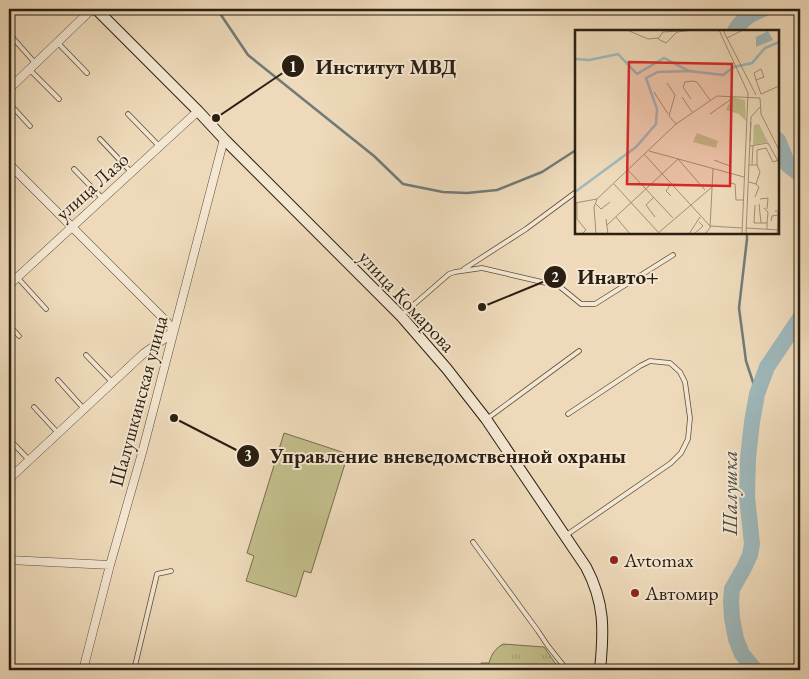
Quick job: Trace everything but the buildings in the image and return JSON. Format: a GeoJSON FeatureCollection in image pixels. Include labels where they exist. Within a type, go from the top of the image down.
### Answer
{"type":"FeatureCollection","features":[{"type":"Feature","properties":{"kind":"main road","name":"улица Комарова"},"geometry":{"type":"LineString","coordinates":[[96,9],[401,316],[447,369],[486,419],[586,567],[594,582],[600,602],[602,622],[600,670]]}},
{"type":"Feature","properties":{"kind":"street"},"geometry":{"type":"LineString","coordinates":[[9,89],[92,9]]}},
{"type":"Feature","properties":{"kind":"street","name":"улица Лазо"},"geometry":{"type":"LineString","coordinates":[[9,285],[198,111]]}},
{"type":"Feature","properties":{"kind":"street","name":"Шалушкинская улица"},"geometry":{"type":"LineString","coordinates":[[84,670],[110,564],[142,453],[224,139]]}},
{"type":"Feature","properties":{"kind":"street"},"geometry":{"type":"LineString","coordinates":[[9,164],[173,331],[144,354],[9,478]]}},
{"type":"Feature","properties":{"kind":"street"},"geometry":{"type":"LineString","coordinates":[[9,560],[110,564]]}},
{"type":"Feature","properties":{"kind":"lane"},"geometry":{"type":"LineString","coordinates":[[12,37],[36,64]]}},
{"type":"Feature","properties":{"kind":"lane"},"geometry":{"type":"LineString","coordinates":[[58,42],[87,72]]}},
{"type":"Feature","properties":{"kind":"lane"},"geometry":{"type":"LineString","coordinates":[[30,70],[59,99]]}},
{"type":"Feature","properties":{"kind":"lane"},"geometry":{"type":"LineString","coordinates":[[9,103],[30,126]]}},
{"type":"Feature","properties":{"kind":"lane"},"geometry":{"type":"LineString","coordinates":[[128,114],[159,146]]}},
{"type":"Feature","properties":{"kind":"lane"},"geometry":{"type":"LineString","coordinates":[[100,139],[131,172]]}},
{"type":"Feature","properties":{"kind":"lane"},"geometry":{"type":"LineString","coordinates":[[74,169],[102,198]]}},
{"type":"Feature","properties":{"kind":"lane"},"geometry":{"type":"LineString","coordinates":[[462,270],[526,229],[575,193]]}},
{"type":"Feature","properties":{"kind":"lane"},"geometry":{"type":"LineString","coordinates":[[401,316],[449,274],[462,270],[482,268],[559,286],[582,304],[595,304],[674,255]]}},
{"type":"Feature","properties":{"kind":"lane"},"geometry":{"type":"LineString","coordinates":[[17,277],[46,309]]}},
{"type":"Feature","properties":{"kind":"lane"},"geometry":{"type":"LineString","coordinates":[[9,325],[18,336]]}},
{"type":"Feature","properties":{"kind":"lane"},"geometry":{"type":"LineString","coordinates":[[486,419],[579,351]]}},
{"type":"Feature","properties":{"kind":"lane"},"geometry":{"type":"LineString","coordinates":[[86,356],[113,382]]}},
{"type":"Feature","properties":{"kind":"lane"},"geometry":{"type":"LineString","coordinates":[[565,536],[671,463],[681,453],[688,439],[690,418],[685,382],[680,372],[670,363],[650,361],[568,414]]}},
{"type":"Feature","properties":{"kind":"lane"},"geometry":{"type":"LineString","coordinates":[[58,380],[84,409]]}},
{"type":"Feature","properties":{"kind":"lane"},"geometry":{"type":"LineString","coordinates":[[34,408],[58,433]]}},
{"type":"Feature","properties":{"kind":"lane"},"geometry":{"type":"LineString","coordinates":[[9,439],[29,460]]}},
{"type":"Feature","properties":{"kind":"lane"},"geometry":{"type":"LineString","coordinates":[[473,542],[567,670]]}},
{"type":"Feature","properties":{"kind":"lane"},"geometry":{"type":"LineString","coordinates":[[134,670],[157,574],[171,570]]}},
{"type":"Feature","properties":{"kind":"green space"},"geometry":{"type":"Polygon","coordinates":[[[284,433],[348,454],[311,573],[304,571],[296,597],[246,581],[254,556],[247,553],[284,433]]]}},
{"type":"Feature","properties":{"kind":"green space"},"geometry":{"type":"Polygon","coordinates":[[[503,644],[544,647],[560,670],[482,670],[481,663],[489,663],[494,652],[503,644]]]}},
{"type":"Feature","properties":{"kind":"waterway"},"geometry":{"type":"LineString","coordinates":[[217,9],[248,55],[374,156],[403,184],[443,192],[467,193],[497,190],[542,172],[575,151]]}},
{"type":"Feature","properties":{"kind":"waterway","name":"Шалушка"},"geometry":{"type":"LineString","coordinates":[[736,30],[747,17],[763,9]]}},
{"type":"Feature","properties":{"kind":"waterway","name":"Шалушка"},"geometry":{"type":"LineString","coordinates":[[779,142],[788,165],[800,174]]}},
{"type":"Feature","properties":{"kind":"waterway"},"geometry":{"type":"LineString","coordinates":[[747,234],[739,308],[746,361],[757,394]]}},
{"type":"Feature","properties":{"kind":"waterway","name":"Шалушка"},"geometry":{"type":"LineString","coordinates":[[755,670],[742,654],[736,639],[731,601],[732,589],[750,555],[752,544],[747,497],[748,458],[752,422],[757,394],[767,367],[800,318]]}},
{"type":"Feature","properties":{"kind":"place","name":"Институт МВД"},"geometry":{"type":"Point","coordinates":[216,118]}},
{"type":"Feature","properties":{"kind":"place","name":"Инавто+"},"geometry":{"type":"Point","coordinates":[482,307]}},
{"type":"Feature","properties":{"kind":"place","name":"Управление вневедомственной охраны"},"geometry":{"type":"Point","coordinates":[174,418]}},
{"type":"Feature","properties":{"kind":"place","name":"Avtomax"},"geometry":{"type":"Point","coordinates":[614,560]}},
{"type":"Feature","properties":{"kind":"place","name":"Автомир"},"geometry":{"type":"Point","coordinates":[635,593]}}]}
